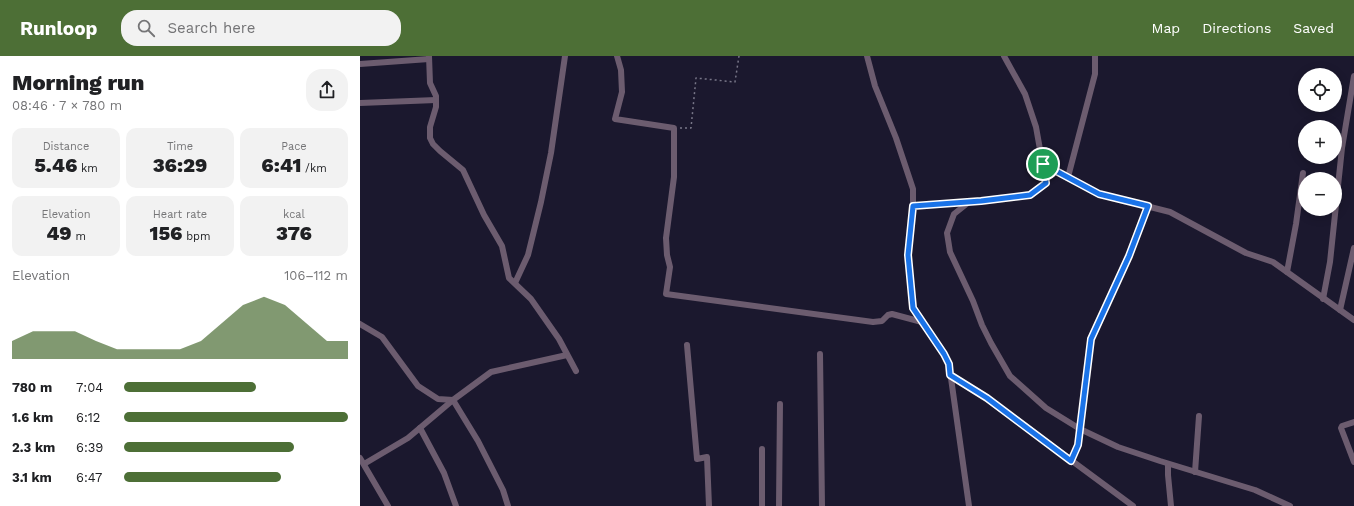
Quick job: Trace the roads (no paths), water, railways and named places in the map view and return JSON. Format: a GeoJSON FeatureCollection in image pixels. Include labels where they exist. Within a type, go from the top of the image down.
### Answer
{"type":"FeatureCollection","features":[{"type":"Feature","properties":{"kind":"street"},"geometry":{"type":"LineString","coordinates":[[515,284],[528,255],[541,202],[550,153],[564,56]]}},
{"type":"Feature","properties":{"kind":"street"},"geometry":{"type":"LineString","coordinates":[[617,56],[621,70],[622,92],[615,120],[674,128],[674,177],[666,238],[667,255],[670,267],[666,294],[873,322],[882,321],[888,315],[892,314],[922,322]]}},
{"type":"Feature","properties":{"kind":"street"},"geometry":{"type":"LineString","coordinates":[[866,56],[875,86],[896,138],[913,190],[913,206],[908,255],[913,308],[944,354],[949,364],[970,506]]}},
{"type":"Feature","properties":{"kind":"street"},"geometry":{"type":"LineString","coordinates":[[913,206],[969,202],[1030,195],[1046,183],[1036,127],[1025,94],[1004,56]]}},
{"type":"Feature","properties":{"kind":"street"},"geometry":{"type":"LineString","coordinates":[[1068,177],[1095,74],[1095,56]]}},
{"type":"Feature","properties":{"kind":"street"},"geometry":{"type":"LineString","coordinates":[[360,64],[429,57],[430,83],[436,96],[436,107],[430,127],[430,138],[433,144],[440,151],[463,170],[484,215],[502,246],[509,278],[531,299],[559,339],[576,371]]}},
{"type":"Feature","properties":{"kind":"street"},"geometry":{"type":"LineString","coordinates":[[1323,299],[1330,262],[1342,148],[1354,76]]}},
{"type":"Feature","properties":{"kind":"street"},"geometry":{"type":"LineString","coordinates":[[360,103],[436,100]]}},
{"type":"Feature","properties":{"kind":"street"},"geometry":{"type":"LineString","coordinates":[[1043,164],[1099,194],[1170,212],[1246,253],[1273,262],[1354,320]]}},
{"type":"Feature","properties":{"kind":"street"},"geometry":{"type":"LineString","coordinates":[[969,202],[954,214],[947,233],[950,252],[973,301],[990,343],[1010,376],[1046,408],[1080,429],[1118,447],[1168,464],[1255,490],[1290,506]]}},
{"type":"Feature","properties":{"kind":"street"},"geometry":{"type":"LineString","coordinates":[[1071,461],[1078,445],[1091,339],[1129,256],[1148,206]]}},
{"type":"Feature","properties":{"kind":"street"},"geometry":{"type":"LineString","coordinates":[[1287,272],[1298,209]]}},
{"type":"Feature","properties":{"kind":"street"},"geometry":{"type":"LineString","coordinates":[[1340,310],[1354,248]]}},
{"type":"Feature","properties":{"kind":"street"},"geometry":{"type":"LineString","coordinates":[[360,324],[382,337],[418,386],[438,399],[453,400]]}},
{"type":"Feature","properties":{"kind":"street"},"geometry":{"type":"LineString","coordinates":[[687,346],[697,459],[707,457],[709,506]]}},
{"type":"Feature","properties":{"kind":"street"},"geometry":{"type":"LineString","coordinates":[[820,354],[822,506]]}},
{"type":"Feature","properties":{"kind":"street"},"geometry":{"type":"LineString","coordinates":[[364,464],[408,438],[453,400],[492,372],[567,355]]}},
{"type":"Feature","properties":{"kind":"street"},"geometry":{"type":"LineString","coordinates":[[950,375],[987,398],[1133,506]]}},
{"type":"Feature","properties":{"kind":"street"},"geometry":{"type":"LineString","coordinates":[[453,400],[478,441],[503,490],[508,506]]}},
{"type":"Feature","properties":{"kind":"street"},"geometry":{"type":"LineString","coordinates":[[779,506],[780,404]]}},
{"type":"Feature","properties":{"kind":"street"},"geometry":{"type":"LineString","coordinates":[[1195,472],[1199,416]]}},
{"type":"Feature","properties":{"kind":"street"},"geometry":{"type":"LineString","coordinates":[[1354,422],[1342,426],[1341,428],[1354,462]]}},
{"type":"Feature","properties":{"kind":"street"},"geometry":{"type":"LineString","coordinates":[[420,428],[444,473],[456,506]]}},
{"type":"Feature","properties":{"kind":"street"},"geometry":{"type":"LineString","coordinates":[[762,449],[762,506]]}},
{"type":"Feature","properties":{"kind":"street"},"geometry":{"type":"LineString","coordinates":[[360,458],[388,506]]}},
{"type":"Feature","properties":{"kind":"street"},"geometry":{"type":"LineString","coordinates":[[1168,464],[1171,506]]}}]}
